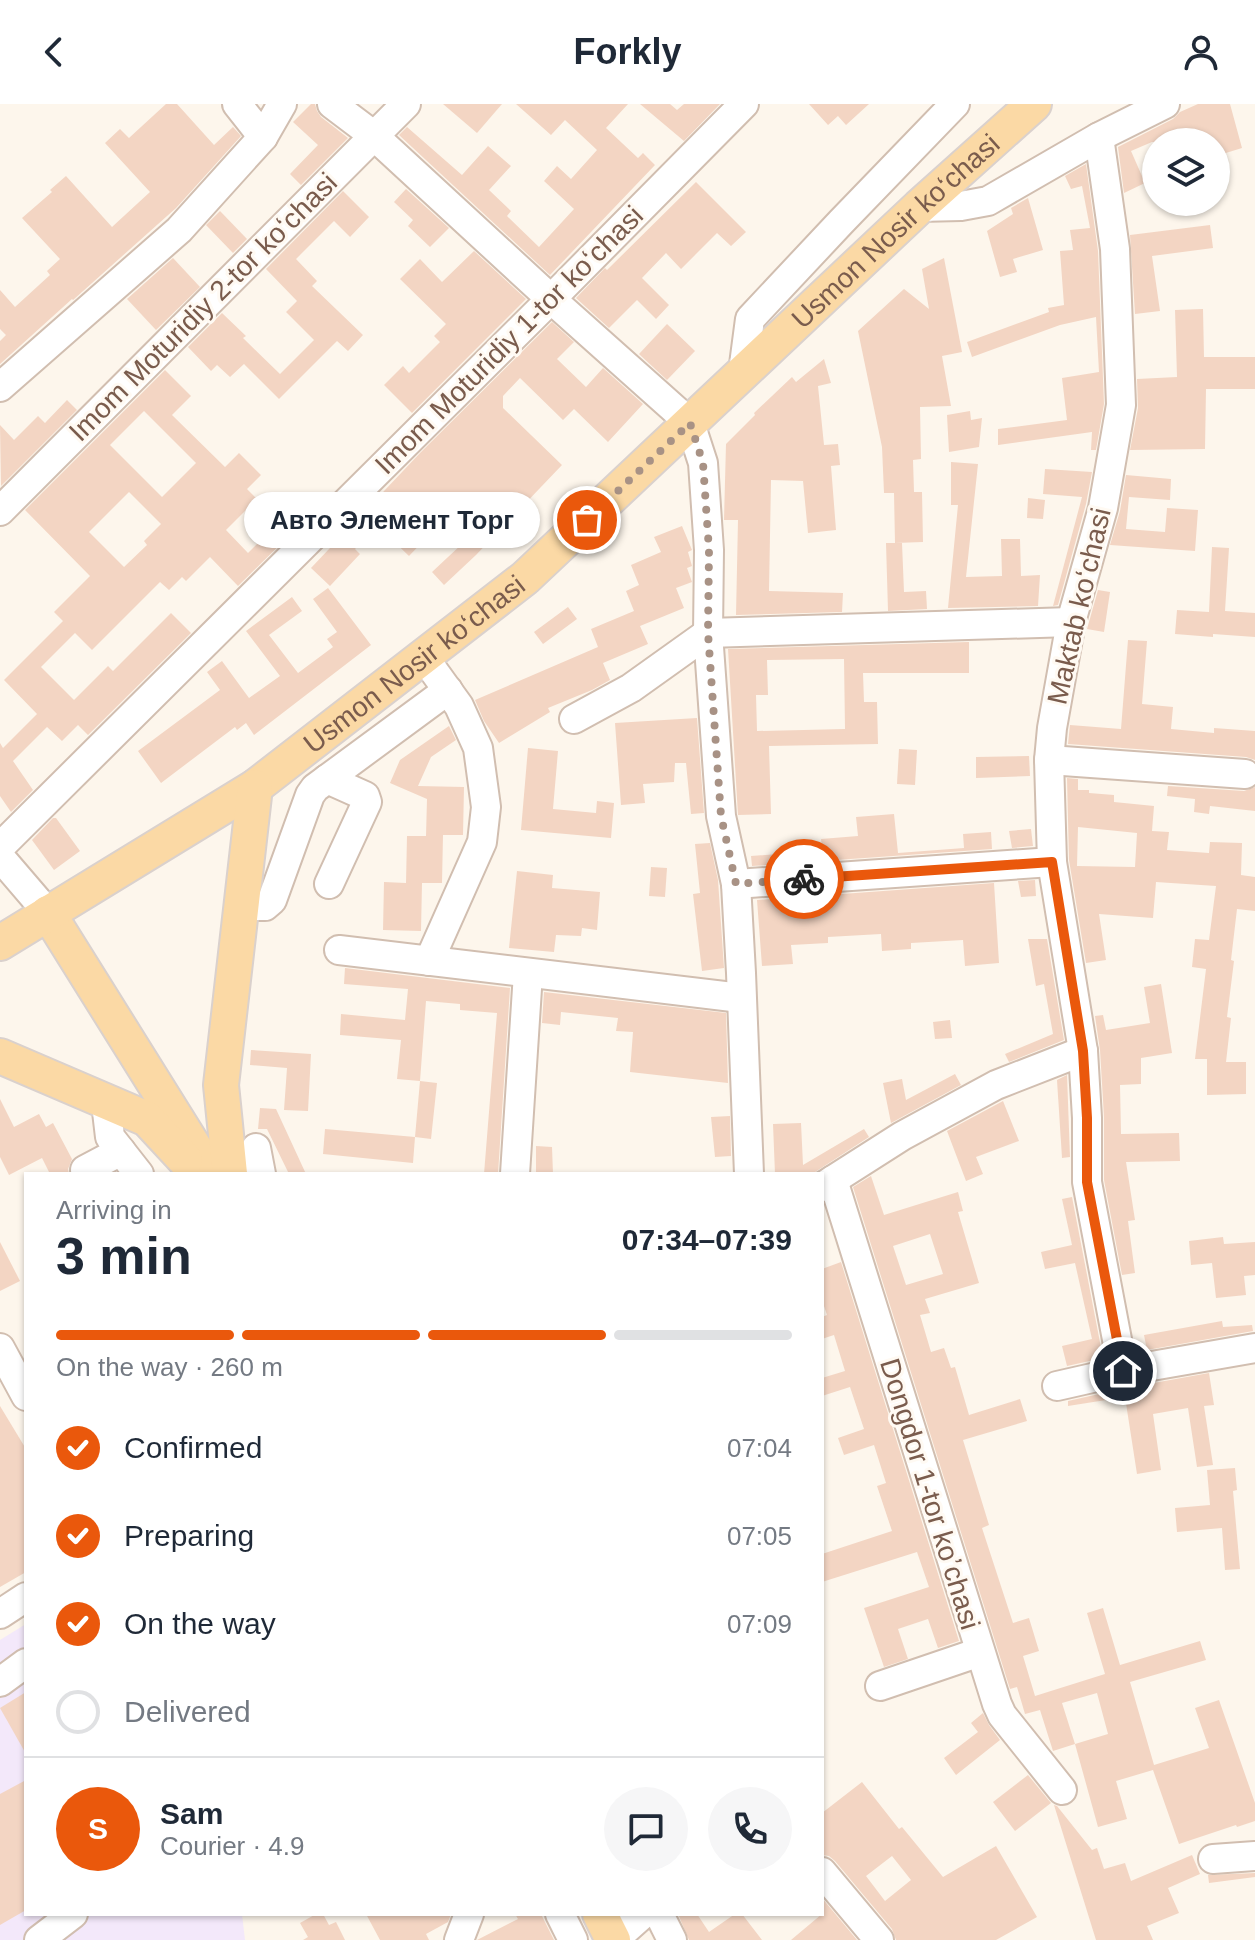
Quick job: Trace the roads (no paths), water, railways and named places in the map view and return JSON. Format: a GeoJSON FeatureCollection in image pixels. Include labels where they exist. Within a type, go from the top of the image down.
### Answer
{"type":"FeatureCollection","features":[{"type":"Feature","properties":{"kind":"main road","name":"Usmon Nosir ko‘chasi"},"geometry":{"type":"LineString","coordinates":[[6,933],[48,913],[255,787],[525,578],[919,207],[1034,104]]}},
{"type":"Feature","properties":{"kind":"main road"},"geometry":{"type":"LineString","coordinates":[[230,1172],[221,1085],[255,787]]}},
{"type":"Feature","properties":{"kind":"main road"},"geometry":{"type":"LineString","coordinates":[[48,913],[210,1172]]}},
{"type":"Feature","properties":{"kind":"main road"},"geometry":{"type":"LineString","coordinates":[[0,1056],[147,1119],[197,1172]]}},
{"type":"Feature","properties":{"kind":"main road"},"geometry":{"type":"LineString","coordinates":[[601,1916],[613,1940]]}},
{"type":"Feature","properties":{"kind":"street"},"geometry":{"type":"LineString","coordinates":[[237,104],[263,137]]}},
{"type":"Feature","properties":{"kind":"street"},"geometry":{"type":"LineString","coordinates":[[0,387],[179,230],[263,137],[282,104]]}},
{"type":"Feature","properties":{"kind":"street"},"geometry":{"type":"LineString","coordinates":[[332,104],[373,135],[690,423],[703,463],[709,550],[708,633],[721,816],[736,884],[749,1172]]}},
{"type":"Feature","properties":{"kind":"street","name":"Imom Moturidiy 2-tor koʻchasi"},"geometry":{"type":"LineString","coordinates":[[0,511],[406,104]]}},
{"type":"Feature","properties":{"kind":"street","name":"Imom Moturidiy 1-tor koʻchasi"},"geometry":{"type":"LineString","coordinates":[[0,847],[744,104]]}},
{"type":"Feature","properties":{"kind":"street"},"geometry":{"type":"LineString","coordinates":[[743,372],[750,319],[955,104]]}},
{"type":"Feature","properties":{"kind":"street"},"geometry":{"type":"LineString","coordinates":[[919,207],[961,206],[988,201],[1099,137],[1165,104]]}},
{"type":"Feature","properties":{"kind":"street","name":"Maktab koʻchasi"},"geometry":{"type":"LineString","coordinates":[[1099,137],[1115,249],[1121,405],[1103,508],[1071,622],[1049,760],[1052,862],[1083,1051],[1087,1182],[1123,1371]]}},
{"type":"Feature","properties":{"kind":"street"},"geometry":{"type":"LineString","coordinates":[[574,719],[631,688],[708,633],[1071,622]]}},
{"type":"Feature","properties":{"kind":"street"},"geometry":{"type":"LineString","coordinates":[[423,656],[459,706],[478,748],[486,807],[482,842],[429,961]]}},
{"type":"Feature","properties":{"kind":"street"},"geometry":{"type":"LineString","coordinates":[[241,906],[265,906],[272,900],[315,788],[448,690]]}},
{"type":"Feature","properties":{"kind":"street"},"geometry":{"type":"LineString","coordinates":[[1049,760],[1245,774]]}},
{"type":"Feature","properties":{"kind":"street"},"geometry":{"type":"LineString","coordinates":[[327,779],[365,796],[367,802],[329,884]]}},
{"type":"Feature","properties":{"kind":"street"},"geometry":{"type":"LineString","coordinates":[[0,857],[48,913]]}},
{"type":"Feature","properties":{"kind":"street"},"geometry":{"type":"LineString","coordinates":[[736,884],[1052,862]]}},
{"type":"Feature","properties":{"kind":"street"},"geometry":{"type":"LineString","coordinates":[[339,950],[741,998]]}},
{"type":"Feature","properties":{"kind":"street"},"geometry":{"type":"LineString","coordinates":[[515,1172],[528,973]]}},
{"type":"Feature","properties":{"kind":"street"},"geometry":{"type":"LineString","coordinates":[[827,1183],[902,1136],[996,1085],[1083,1051]]}},
{"type":"Feature","properties":{"kind":"street"},"geometry":{"type":"LineString","coordinates":[[106,1103],[110,1137],[137,1172]]}},
{"type":"Feature","properties":{"kind":"street"},"geometry":{"type":"LineString","coordinates":[[85,1170],[121,1151]]}},
{"type":"Feature","properties":{"kind":"street","name":"Dongdor 1-tor koʼchasi"},"geometry":{"type":"LineString","coordinates":[[827,1183],[997,1704],[1002,1715],[1062,1790]]}},
{"type":"Feature","properties":{"kind":"street"},"geometry":{"type":"LineString","coordinates":[[0,1348],[24,1392]]}},
{"type":"Feature","properties":{"kind":"street"},"geometry":{"type":"LineString","coordinates":[[1057,1386],[1255,1348]]}},
{"type":"Feature","properties":{"kind":"street"},"geometry":{"type":"LineString","coordinates":[[0,1614],[24,1598]]}},
{"type":"Feature","properties":{"kind":"street"},"geometry":{"type":"LineString","coordinates":[[880,1686],[980,1652]]}},
{"type":"Feature","properties":{"kind":"street"},"geometry":{"type":"LineString","coordinates":[[0,1682],[24,1664]]}},
{"type":"Feature","properties":{"kind":"street"},"geometry":{"type":"LineString","coordinates":[[1213,1859],[1255,1856]]}},
{"type":"Feature","properties":{"kind":"street"},"geometry":{"type":"LineString","coordinates":[[824,1874],[879,1940]]}},
{"type":"Feature","properties":{"kind":"street"},"geometry":{"type":"LineString","coordinates":[[39,1940],[70,1916]]}},
{"type":"Feature","properties":{"kind":"street"},"geometry":{"type":"LineString","coordinates":[[459,1940],[468,1916]]}},
{"type":"Feature","properties":{"kind":"street"},"geometry":{"type":"LineString","coordinates":[[561,1916],[573,1940]]}},
{"type":"Feature","properties":{"kind":"street"},"geometry":{"type":"LineString","coordinates":[[613,1940],[641,1916]]}},
{"type":"Feature","properties":{"kind":"street"},"geometry":{"type":"LineString","coordinates":[[660,1916],[672,1940]]}},
{"type":"Feature","properties":{"kind":"place","name":"Авто Элемент Торг"},"geometry":{"type":"Point","coordinates":[587,520]}}]}
